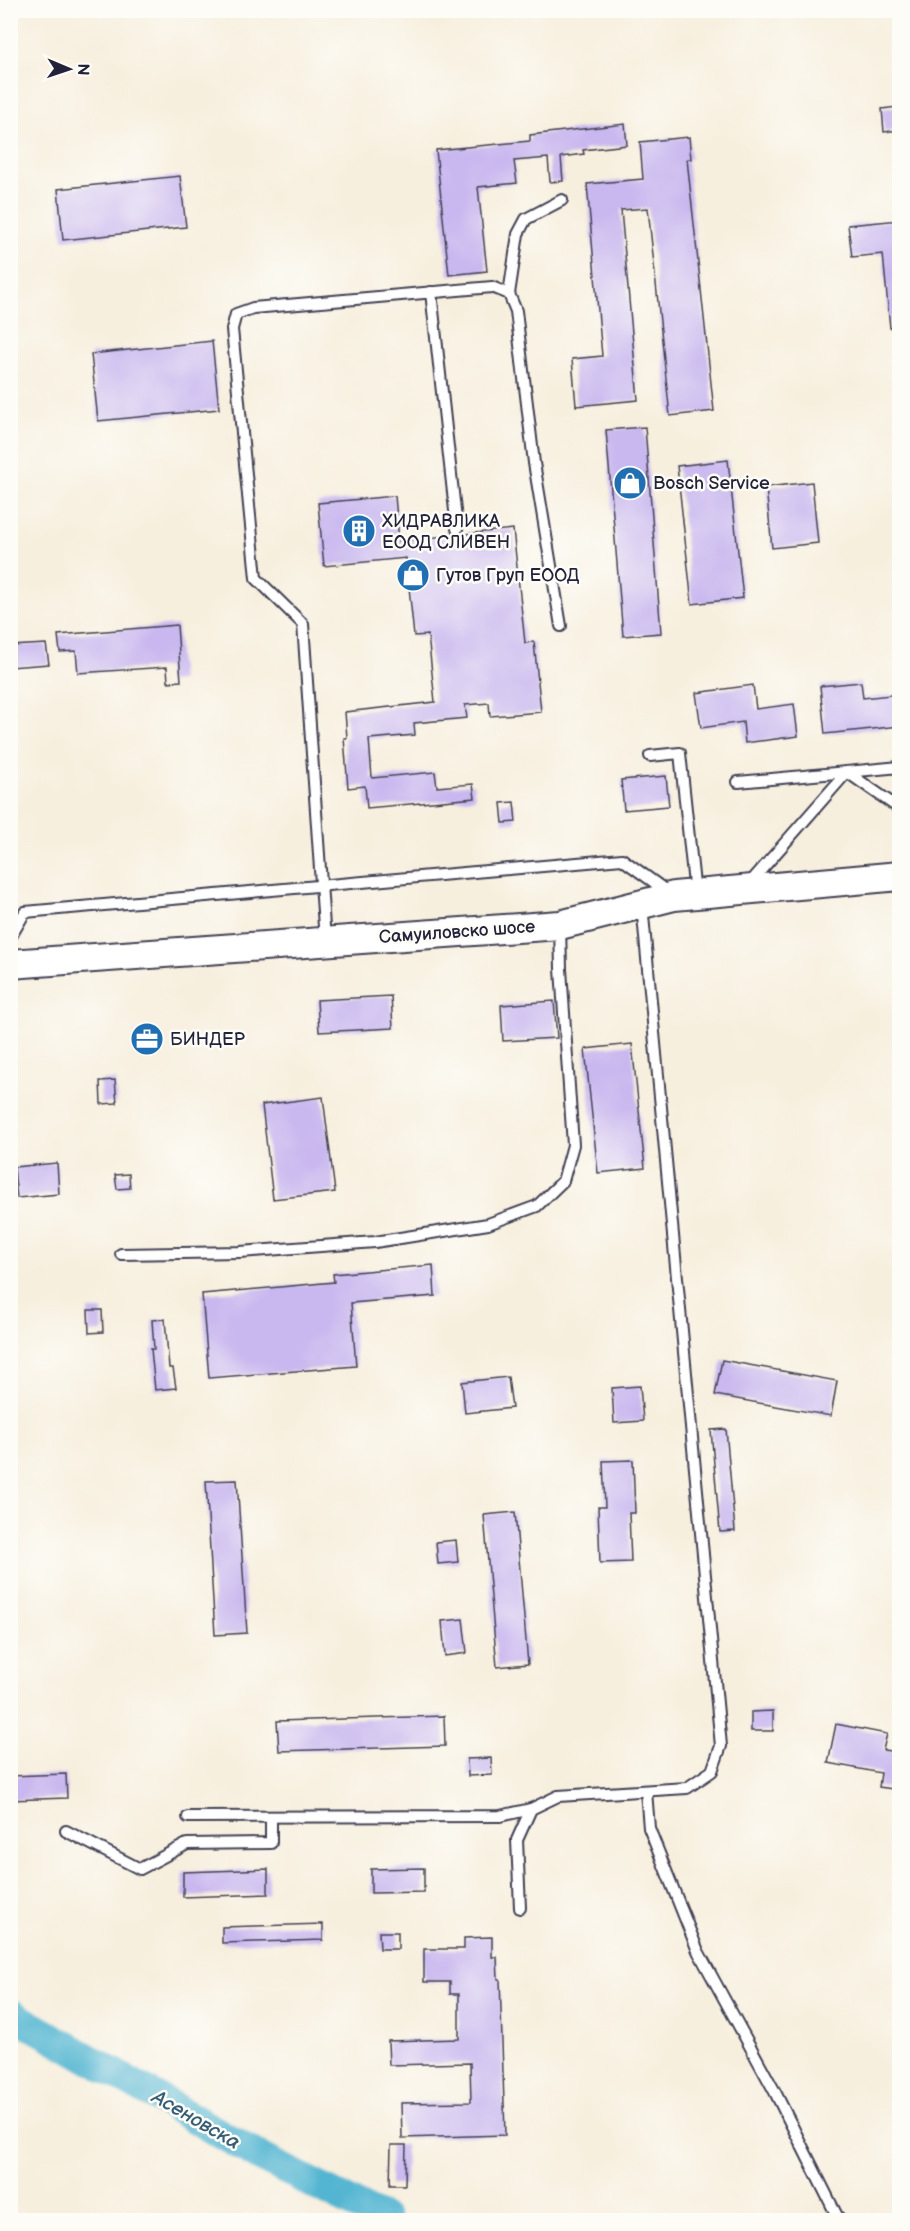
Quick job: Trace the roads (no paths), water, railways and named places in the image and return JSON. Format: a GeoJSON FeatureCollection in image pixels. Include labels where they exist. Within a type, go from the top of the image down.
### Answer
{"type":"FeatureCollection","features":[{"type":"Feature","properties":{"kind":"street","name":"Самуиловско шосе"},"geometry":{"type":"LineString","coordinates":[[10,964],[560,925],[685,895],[900,876]]}},
{"type":"Feature","properties":{"kind":"lane"},"geometry":{"type":"LineString","coordinates":[[561,626],[534,463],[516,310],[509,294],[518,234],[526,219],[562,200]]}},
{"type":"Feature","properties":{"kind":"lane"},"geometry":{"type":"LineString","coordinates":[[325,942],[303,624],[256,578],[232,329],[237,314],[253,308],[492,287],[509,294]]}},
{"type":"Feature","properties":{"kind":"lane"},"geometry":{"type":"LineString","coordinates":[[431,292],[457,528]]}},
{"type":"Feature","properties":{"kind":"lane"},"geometry":{"type":"LineString","coordinates":[[650,756],[680,753],[685,895]]}},
{"type":"Feature","properties":{"kind":"lane"},"geometry":{"type":"LineString","coordinates":[[738,782],[900,767]]}},
{"type":"Feature","properties":{"kind":"lane"},"geometry":{"type":"LineString","coordinates":[[847,772],[900,809]]}},
{"type":"Feature","properties":{"kind":"lane"},"geometry":{"type":"LineString","coordinates":[[743,890],[847,772]]}},
{"type":"Feature","properties":{"kind":"lane"},"geometry":{"type":"LineString","coordinates":[[10,938],[25,912],[622,859],[685,895]]}},
{"type":"Feature","properties":{"kind":"lane"},"geometry":{"type":"LineString","coordinates":[[188,1817],[500,1816],[531,1809],[558,1796],[687,1788],[712,1771],[721,1746],[642,904]]}},
{"type":"Feature","properties":{"kind":"lane"},"geometry":{"type":"LineString","coordinates":[[121,1254],[240,1252],[375,1242],[488,1224],[537,1206],[563,1181],[573,1145],[560,925]]}},
{"type":"Feature","properties":{"kind":"lane"},"geometry":{"type":"LineString","coordinates":[[646,1791],[649,1828],[698,1950],[841,2220]]}},
{"type":"Feature","properties":{"kind":"lane"},"geometry":{"type":"LineString","coordinates":[[520,1908],[517,1840],[531,1809]]}},
{"type":"Feature","properties":{"kind":"lane"},"geometry":{"type":"LineString","coordinates":[[66,1831],[140,1869],[187,1844],[271,1843],[271,1817]]}},
{"type":"Feature","properties":{"kind":"waterway","name":"Асеновска"},"geometry":{"type":"LineString","coordinates":[[10,2013],[266,2160],[385,2220]]}},
{"type":"Feature","properties":{"kind":"place","name":"Bosch Service"},"geometry":{"type":"Point","coordinates":[630,483]}},
{"type":"Feature","properties":{"kind":"place","name":"ХИДРАВЛИКА ЕООД СЛИВЕН"},"geometry":{"type":"Point","coordinates":[359,531]}},
{"type":"Feature","properties":{"kind":"place","name":"Гутов Груп ЕООД"},"geometry":{"type":"Point","coordinates":[413,575]}},
{"type":"Feature","properties":{"kind":"place","name":"БИНДЕР"},"geometry":{"type":"Point","coordinates":[147,1039]}}]}
